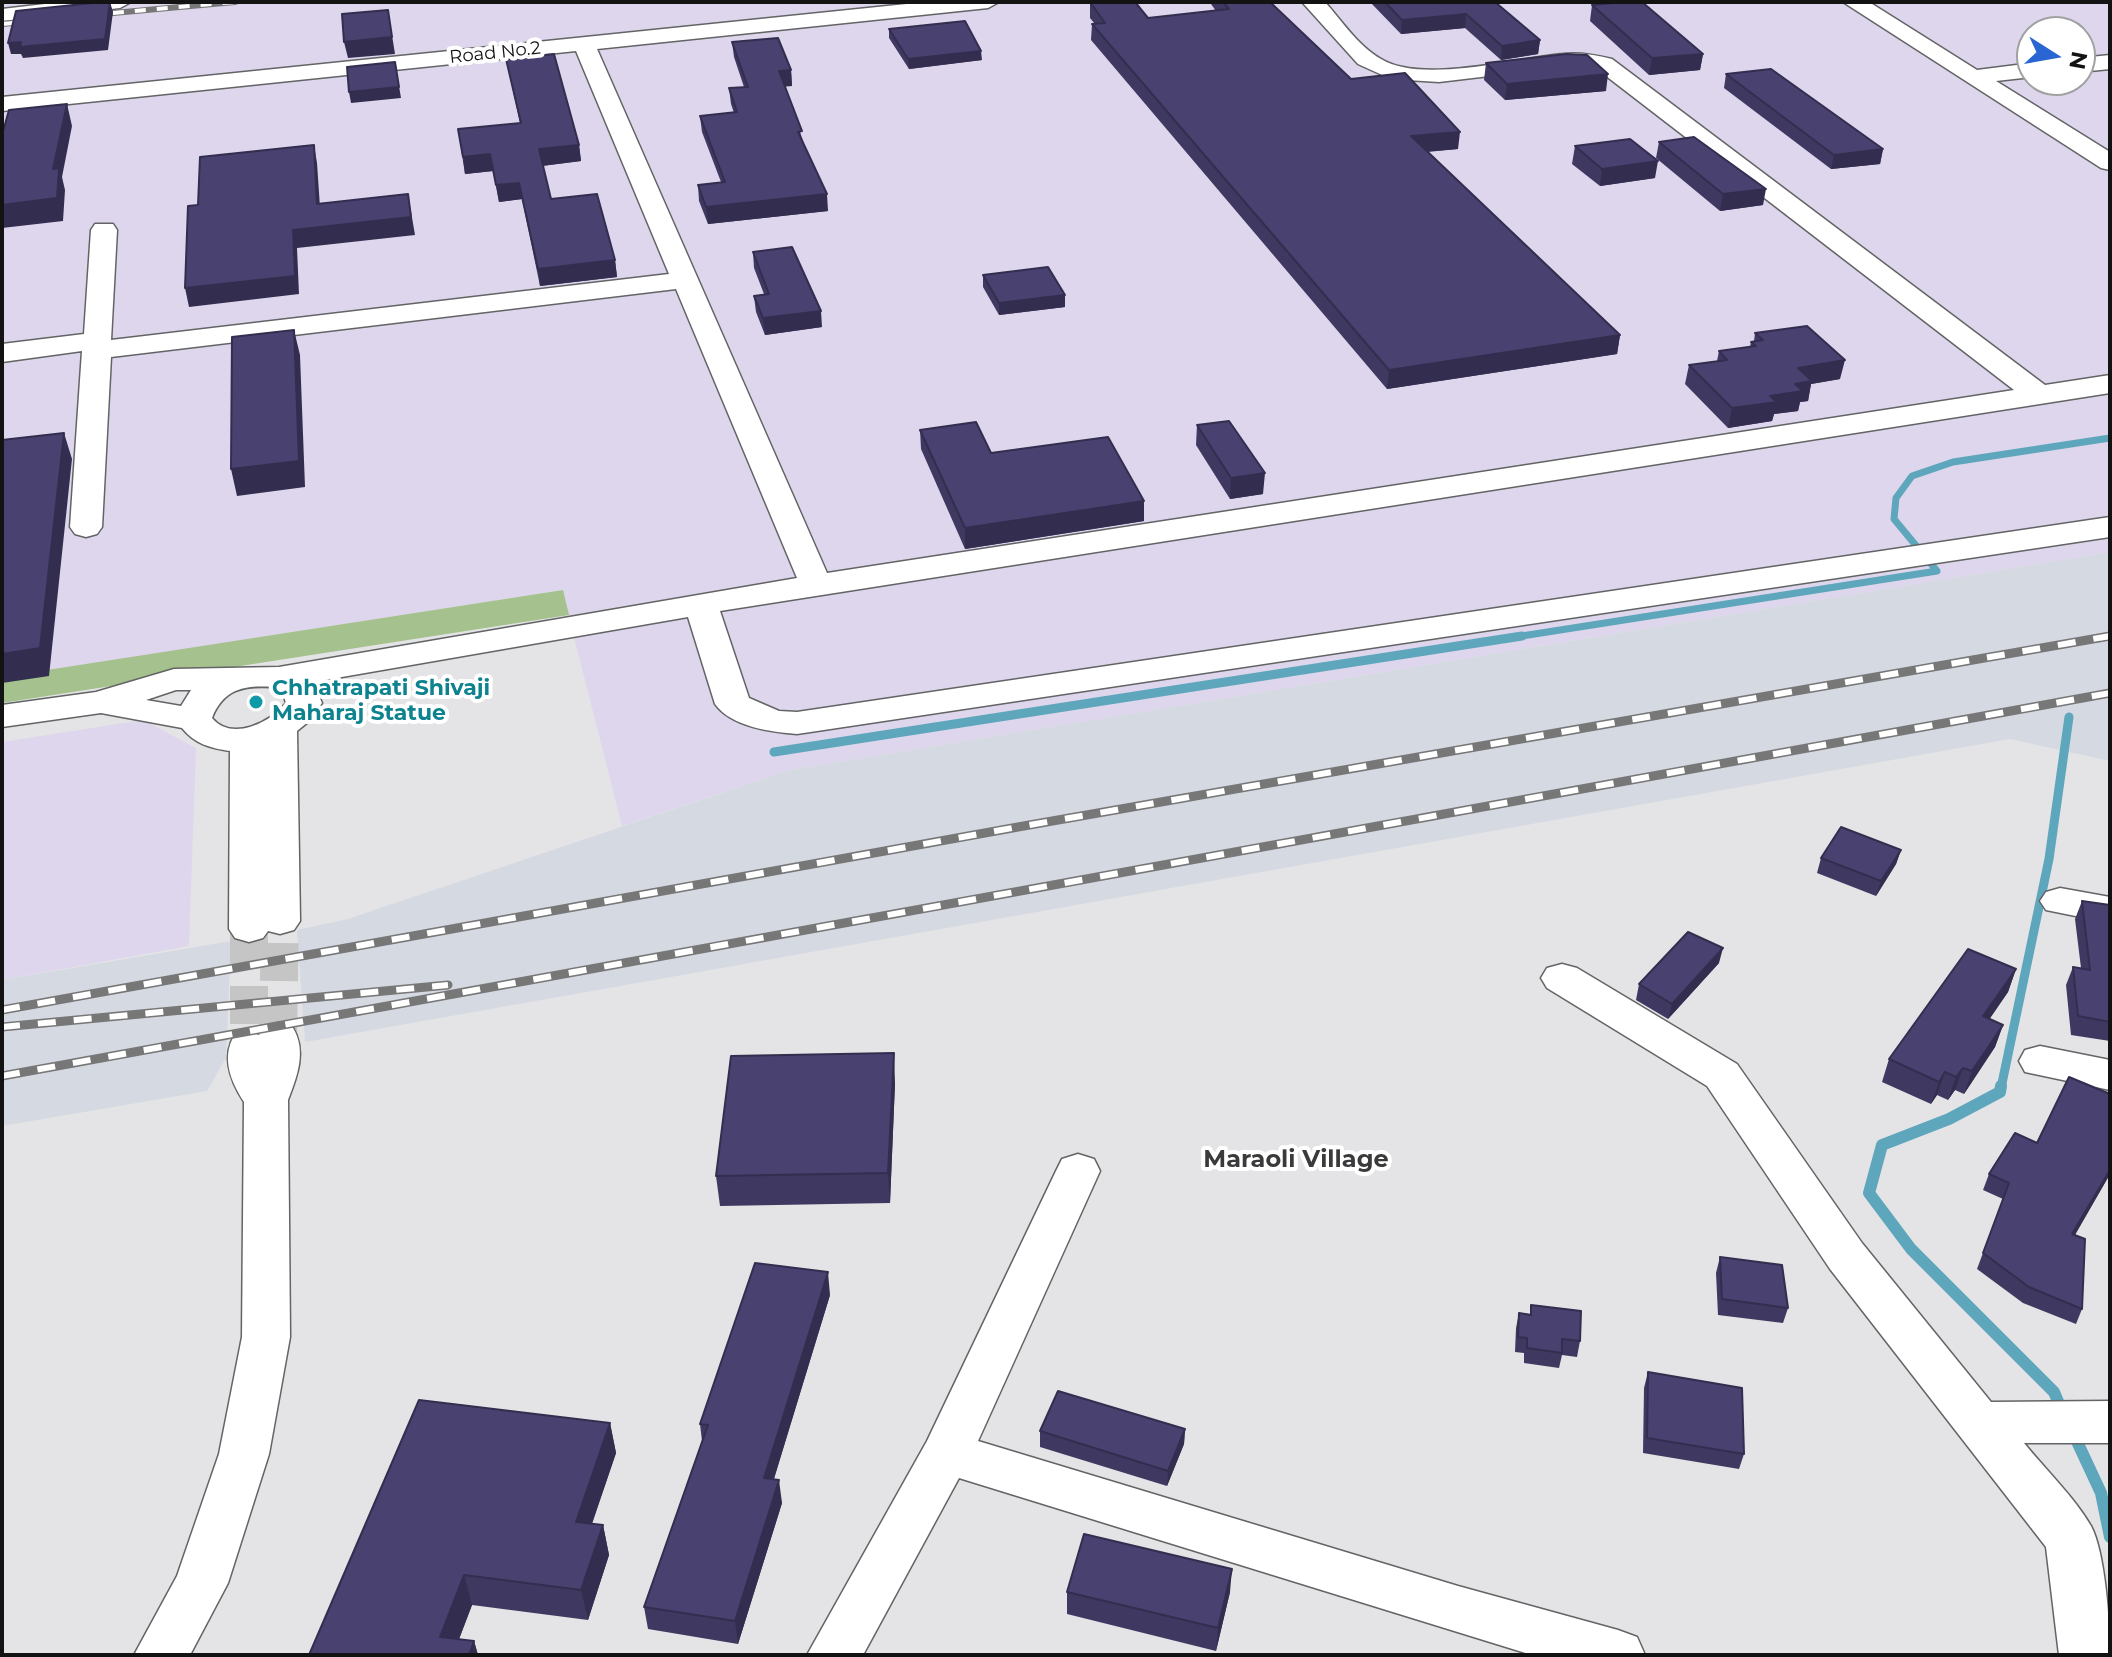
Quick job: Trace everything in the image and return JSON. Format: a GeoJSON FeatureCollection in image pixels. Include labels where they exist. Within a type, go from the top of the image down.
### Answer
{"type":"FeatureCollection","features":[{"type":"Feature","properties":{"kind":"street"},"geometry":{"type":"LineString","coordinates":[[2,15],[120,2]]}},
{"type":"Feature","properties":{"kind":"street","name":"Road No.2"},"geometry":{"type":"LineString","coordinates":[[2,104],[988,2]]}},
{"type":"Feature","properties":{"kind":"street"},"geometry":{"type":"LineString","coordinates":[[1313,2],[1373,64],[1396,75],[1425,76],[1565,60],[1604,64],[2039,395]]}},
{"type":"Feature","properties":{"kind":"street"},"geometry":{"type":"LineString","coordinates":[[1854,2],[2110,163]]}},
{"type":"Feature","properties":{"kind":"street"},"geometry":{"type":"LineString","coordinates":[[584,44],[816,585]]}},
{"type":"Feature","properties":{"kind":"street"},"geometry":{"type":"LineString","coordinates":[[1974,77],[2016,72]]}},
{"type":"Feature","properties":{"kind":"street"},"geometry":{"type":"LineString","coordinates":[[86,527],[104,230]]}},
{"type":"Feature","properties":{"kind":"street"},"geometry":{"type":"LineString","coordinates":[[2,353],[685,280]]}},
{"type":"Feature","properties":{"kind":"street"},"geometry":{"type":"LineString","coordinates":[[2,716],[101,702],[174,680],[279,677],[816,585],[2110,384]]}},
{"type":"Feature","properties":{"kind":"street"},"geometry":{"type":"LineString","coordinates":[[701,605],[733,704],[772,721],[797,723],[2110,527]]}},
{"type":"Feature","properties":{"kind":"street"},"geometry":{"type":"LineString","coordinates":[[101,702],[194,719],[206,733],[218,738],[277,723],[370,662]]}},
{"type":"Feature","properties":{"kind":"street"},"geometry":{"type":"LineString","coordinates":[[264,925],[264,836],[277,723],[299,687],[279,677]]}},
{"type":"Feature","properties":{"kind":"street"},"geometry":{"type":"LineString","coordinates":[[194,719],[199,701],[226,679]]}},
{"type":"Feature","properties":{"kind":"street"},"geometry":{"type":"LineString","coordinates":[[2060,901],[2110,910]]}},
{"type":"Feature","properties":{"kind":"street"},"geometry":{"type":"LineString","coordinates":[[1562,978],[1722,1075],[1846,1256],[2071,1540],[2086,1655]]}},
{"type":"Feature","properties":{"kind":"street"},"geometry":{"type":"LineString","coordinates":[[161,1655],[201,1583],[244,1454],[266,1337],[266,1100],[252,1080],[264,1042]]}},
{"type":"Feature","properties":{"kind":"street"},"geometry":{"type":"LineString","coordinates":[[2040,1061],[2110,1075]]}},
{"type":"Feature","properties":{"kind":"street"},"geometry":{"type":"LineString","coordinates":[[834,1655],[947,1453],[1078,1171]]}},
{"type":"Feature","properties":{"kind":"street"},"geometry":{"type":"LineString","coordinates":[[1979,1423],[2082,1423]]}},
{"type":"Feature","properties":{"kind":"street"},"geometry":{"type":"LineString","coordinates":[[947,1453],[1458,1610],[1618,1655]]}},
{"type":"Feature","properties":{"kind":"shaded area"},"geometry":{"type":"Polygon","coordinates":[[[2,2],[2110,2],[2110,552],[790,770],[622,826],[562,590],[2,678],[2,2]]]}},
{"type":"Feature","properties":{"kind":"shaded area"},"geometry":{"type":"Polygon","coordinates":[[[2110,552],[2110,761],[2010,739],[305,1042],[297,930],[348,919],[790,770],[2110,552]]]}},
{"type":"Feature","properties":{"kind":"shaded area"},"geometry":{"type":"Polygon","coordinates":[[[143,720],[196,748],[189,946],[2,980],[2,742],[143,720]]]}},
{"type":"Feature","properties":{"kind":"shaded area"},"geometry":{"type":"Polygon","coordinates":[[[231,941],[226,1058],[207,1091],[2,1126],[2,980],[231,941]]]}},
{"type":"Feature","properties":{"kind":"green space"},"geometry":{"type":"Polygon","coordinates":[[[563,590],[569,615],[2,703],[2,677],[563,590]]]}},
{"type":"Feature","properties":{"kind":"building"},"geometry":{"type":"Polygon","coordinates":[[[110,2],[105,39],[20,47],[21,42],[8,43],[16,11],[110,2]]]}},
{"type":"Feature","properties":{"kind":"building"},"geometry":{"type":"Polygon","coordinates":[[[1090,2],[1135,2],[1148,18],[1229,9],[1223,2],[1270,2],[1351,79],[1405,73],[1460,132],[1411,136],[1620,335],[1389,370],[1092,24],[1105,23],[1090,2]]]}},
{"type":"Feature","properties":{"kind":"building"},"geometry":{"type":"Polygon","coordinates":[[[1385,2],[1495,2],[1540,40],[1502,46],[1466,14],[1402,20],[1385,2]]]}},
{"type":"Feature","properties":{"kind":"building"},"geometry":{"type":"Polygon","coordinates":[[[1642,2],[1703,54],[1652,58],[1592,5],[1642,2]]]}},
{"type":"Feature","properties":{"kind":"building"},"geometry":{"type":"Polygon","coordinates":[[[388,10],[392,37],[344,42],[342,14],[388,10]]]}},
{"type":"Feature","properties":{"kind":"building"},"geometry":{"type":"Polygon","coordinates":[[[965,21],[981,51],[908,59],[889,29],[965,21]]]}},
{"type":"Feature","properties":{"kind":"building"},"geometry":{"type":"Polygon","coordinates":[[[778,38],[791,70],[779,71],[802,131],[798,132],[827,194],[706,207],[698,185],[725,182],[700,116],[737,112],[729,88],[748,87],[732,42],[778,38]]]}},
{"type":"Feature","properties":{"kind":"building"},"geometry":{"type":"Polygon","coordinates":[[[554,54],[579,145],[539,149],[551,199],[597,194],[615,260],[538,269],[519,183],[496,185],[490,154],[463,157],[458,129],[521,123],[506,59],[554,54]]]}},
{"type":"Feature","properties":{"kind":"building"},"geometry":{"type":"Polygon","coordinates":[[[1567,54],[1587,55],[1608,74],[1507,84],[1486,63],[1567,54]]]}},
{"type":"Feature","properties":{"kind":"building"},"geometry":{"type":"Polygon","coordinates":[[[395,62],[399,87],[349,92],[347,67],[395,62]]]}},
{"type":"Feature","properties":{"kind":"building"},"geometry":{"type":"Polygon","coordinates":[[[1771,69],[1883,149],[1834,155],[1726,74],[1771,69]]]}},
{"type":"Feature","properties":{"kind":"building"},"geometry":{"type":"Polygon","coordinates":[[[67,104],[53,169],[59,168],[57,198],[2,205],[2,135],[9,110],[67,104]]]}},
{"type":"Feature","properties":{"kind":"building"},"geometry":{"type":"Polygon","coordinates":[[[1694,137],[1766,189],[1723,194],[1659,142],[1694,137]]]}},
{"type":"Feature","properties":{"kind":"building"},"geometry":{"type":"Polygon","coordinates":[[[1630,139],[1658,161],[1602,169],[1575,146],[1630,139]]]}},
{"type":"Feature","properties":{"kind":"building"},"geometry":{"type":"Polygon","coordinates":[[[314,145],[317,204],[408,194],[411,217],[293,230],[295,276],[185,288],[188,206],[198,205],[200,157],[314,145]]]}},
{"type":"Feature","properties":{"kind":"building"},"geometry":{"type":"Polygon","coordinates":[[[792,247],[821,311],[763,318],[754,296],[769,294],[753,252],[792,247]]]}},
{"type":"Feature","properties":{"kind":"building"},"geometry":{"type":"Polygon","coordinates":[[[1048,267],[1065,295],[999,303],[983,275],[1048,267]]]}},
{"type":"Feature","properties":{"kind":"building"},"geometry":{"type":"Polygon","coordinates":[[[1807,326],[1845,360],[1798,368],[1812,381],[1795,384],[1803,391],[1770,396],[1777,402],[1732,408],[1689,365],[1727,360],[1719,351],[1756,346],[1751,342],[1763,340],[1755,333],[1807,326]]]}},
{"type":"Feature","properties":{"kind":"building"},"geometry":{"type":"Polygon","coordinates":[[[294,330],[299,461],[231,469],[232,337],[294,330]]]}},
{"type":"Feature","properties":{"kind":"building"},"geometry":{"type":"Polygon","coordinates":[[[1229,421],[1265,473],[1231,478],[1197,425],[1229,421]]]}},
{"type":"Feature","properties":{"kind":"building"},"geometry":{"type":"Polygon","coordinates":[[[976,422],[991,453],[1108,437],[1144,501],[965,528],[920,430],[976,422]]]}},
{"type":"Feature","properties":{"kind":"building"},"geometry":{"type":"Polygon","coordinates":[[[64,433],[40,648],[2,654],[2,440],[64,433]]]}},
{"type":"Feature","properties":{"kind":"building"},"geometry":{"type":"Polygon","coordinates":[[[1841,827],[1901,850],[1881,881],[1821,858],[1841,827]]]}},
{"type":"Feature","properties":{"kind":"building"},"geometry":{"type":"Polygon","coordinates":[[[2082,901],[2110,905],[2110,1022],[2078,1016],[2073,967],[2090,970],[2082,901]]]}},
{"type":"Feature","properties":{"kind":"building"},"geometry":{"type":"Polygon","coordinates":[[[1688,932],[1723,948],[1672,1004],[1639,984],[1688,932]]]}},
{"type":"Feature","properties":{"kind":"building"},"geometry":{"type":"Polygon","coordinates":[[[1968,949],[2016,969],[1983,1016],[2003,1025],[1972,1071],[1963,1068],[1956,1077],[1945,1072],[1939,1082],[1889,1059],[1968,949]]]}},
{"type":"Feature","properties":{"kind":"building"},"geometry":{"type":"Polygon","coordinates":[[[894,1053],[888,1173],[716,1176],[731,1056],[894,1053]]]}},
{"type":"Feature","properties":{"kind":"building"},"geometry":{"type":"Polygon","coordinates":[[[2069,1077],[2110,1094],[2110,1170],[2072,1234],[2085,1239],[2082,1309],[2029,1287],[1983,1253],[2009,1183],[1989,1174],[2015,1133],[2037,1143],[2069,1077]]]}},
{"type":"Feature","properties":{"kind":"building"},"geometry":{"type":"Polygon","coordinates":[[[1720,1257],[1782,1265],[1788,1308],[1722,1299],[1720,1257]]]}},
{"type":"Feature","properties":{"kind":"building"},"geometry":{"type":"Polygon","coordinates":[[[755,1263],[828,1272],[764,1478],[779,1480],[735,1621],[644,1607],[708,1425],[700,1424],[755,1263]]]}},
{"type":"Feature","properties":{"kind":"building"},"geometry":{"type":"Polygon","coordinates":[[[1531,1305],[1581,1311],[1580,1341],[1562,1339],[1562,1353],[1527,1348],[1527,1338],[1518,1337],[1519,1313],[1531,1315],[1531,1305]]]}},
{"type":"Feature","properties":{"kind":"building"},"geometry":{"type":"Polygon","coordinates":[[[1648,1372],[1742,1388],[1744,1454],[1647,1438],[1648,1372]]]}},
{"type":"Feature","properties":{"kind":"building"},"geometry":{"type":"Polygon","coordinates":[[[1058,1391],[1185,1429],[1168,1471],[1040,1431],[1058,1391]]]}},
{"type":"Feature","properties":{"kind":"building"},"geometry":{"type":"Polygon","coordinates":[[[419,1400],[610,1423],[576,1522],[603,1525],[581,1590],[464,1575],[440,1637],[474,1641],[469,1655],[309,1655],[419,1400]]]}},
{"type":"Feature","properties":{"kind":"building"},"geometry":{"type":"Polygon","coordinates":[[[1084,1534],[1232,1569],[1218,1628],[1067,1592],[1084,1534]]]}},
{"type":"Feature","properties":{"kind":"waterway"},"geometry":{"type":"LineString","coordinates":[[1509,638],[1937,571],[1894,519],[1896,498],[1912,476],[1953,462],[2110,438]]}},
{"type":"Feature","properties":{"kind":"waterway"},"geometry":{"type":"LineString","coordinates":[[774,752],[1522,636]]}},
{"type":"Feature","properties":{"kind":"waterway"},"geometry":{"type":"LineString","coordinates":[[2001,1088],[2049,859],[2069,717]]}},
{"type":"Feature","properties":{"kind":"waterway"},"geometry":{"type":"LineString","coordinates":[[2001,1086],[2000,1092],[1949,1119],[1882,1145],[1869,1193],[1911,1249],[2054,1392],[2062,1411]]}},
{"type":"Feature","properties":{"kind":"waterway"},"geometry":{"type":"LineString","coordinates":[[2074,1435],[2101,1493],[2110,1537]]}},
{"type":"Feature","properties":{"kind":"tunnel"},"geometry":{"type":"LineString","coordinates":[[278,1038],[280,921]]}},
{"type":"Feature","properties":{"kind":"tunnel"},"geometry":{"type":"LineString","coordinates":[[249,929],[249,1047]]}},
{"type":"Feature","properties":{"kind":"railway"},"geometry":{"type":"LineString","coordinates":[[91,15],[235,2]]}},
{"type":"Feature","properties":{"kind":"railway"},"geometry":{"type":"LineString","coordinates":[[2,24],[35,21]]}},
{"type":"Feature","properties":{"kind":"railway"},"geometry":{"type":"LineString","coordinates":[[2,1010],[1018,827],[2110,636],[2101,638]]}},
{"type":"Feature","properties":{"kind":"railway"},"geometry":{"type":"LineString","coordinates":[[2,1076],[2110,693]]}},
{"type":"Feature","properties":{"kind":"railway"},"geometry":{"type":"LineString","coordinates":[[2,1027],[448,985]]}},
{"type":"Feature","properties":{"kind":"place","name":"Chhatrapati Shivaji Maharaj Statue"},"geometry":{"type":"Point","coordinates":[256,702]}},
{"type":"Feature","properties":{"kind":"district","name":"Maraoli Village"},"geometry":{"type":"Point","coordinates":[1296,1160]}}]}
